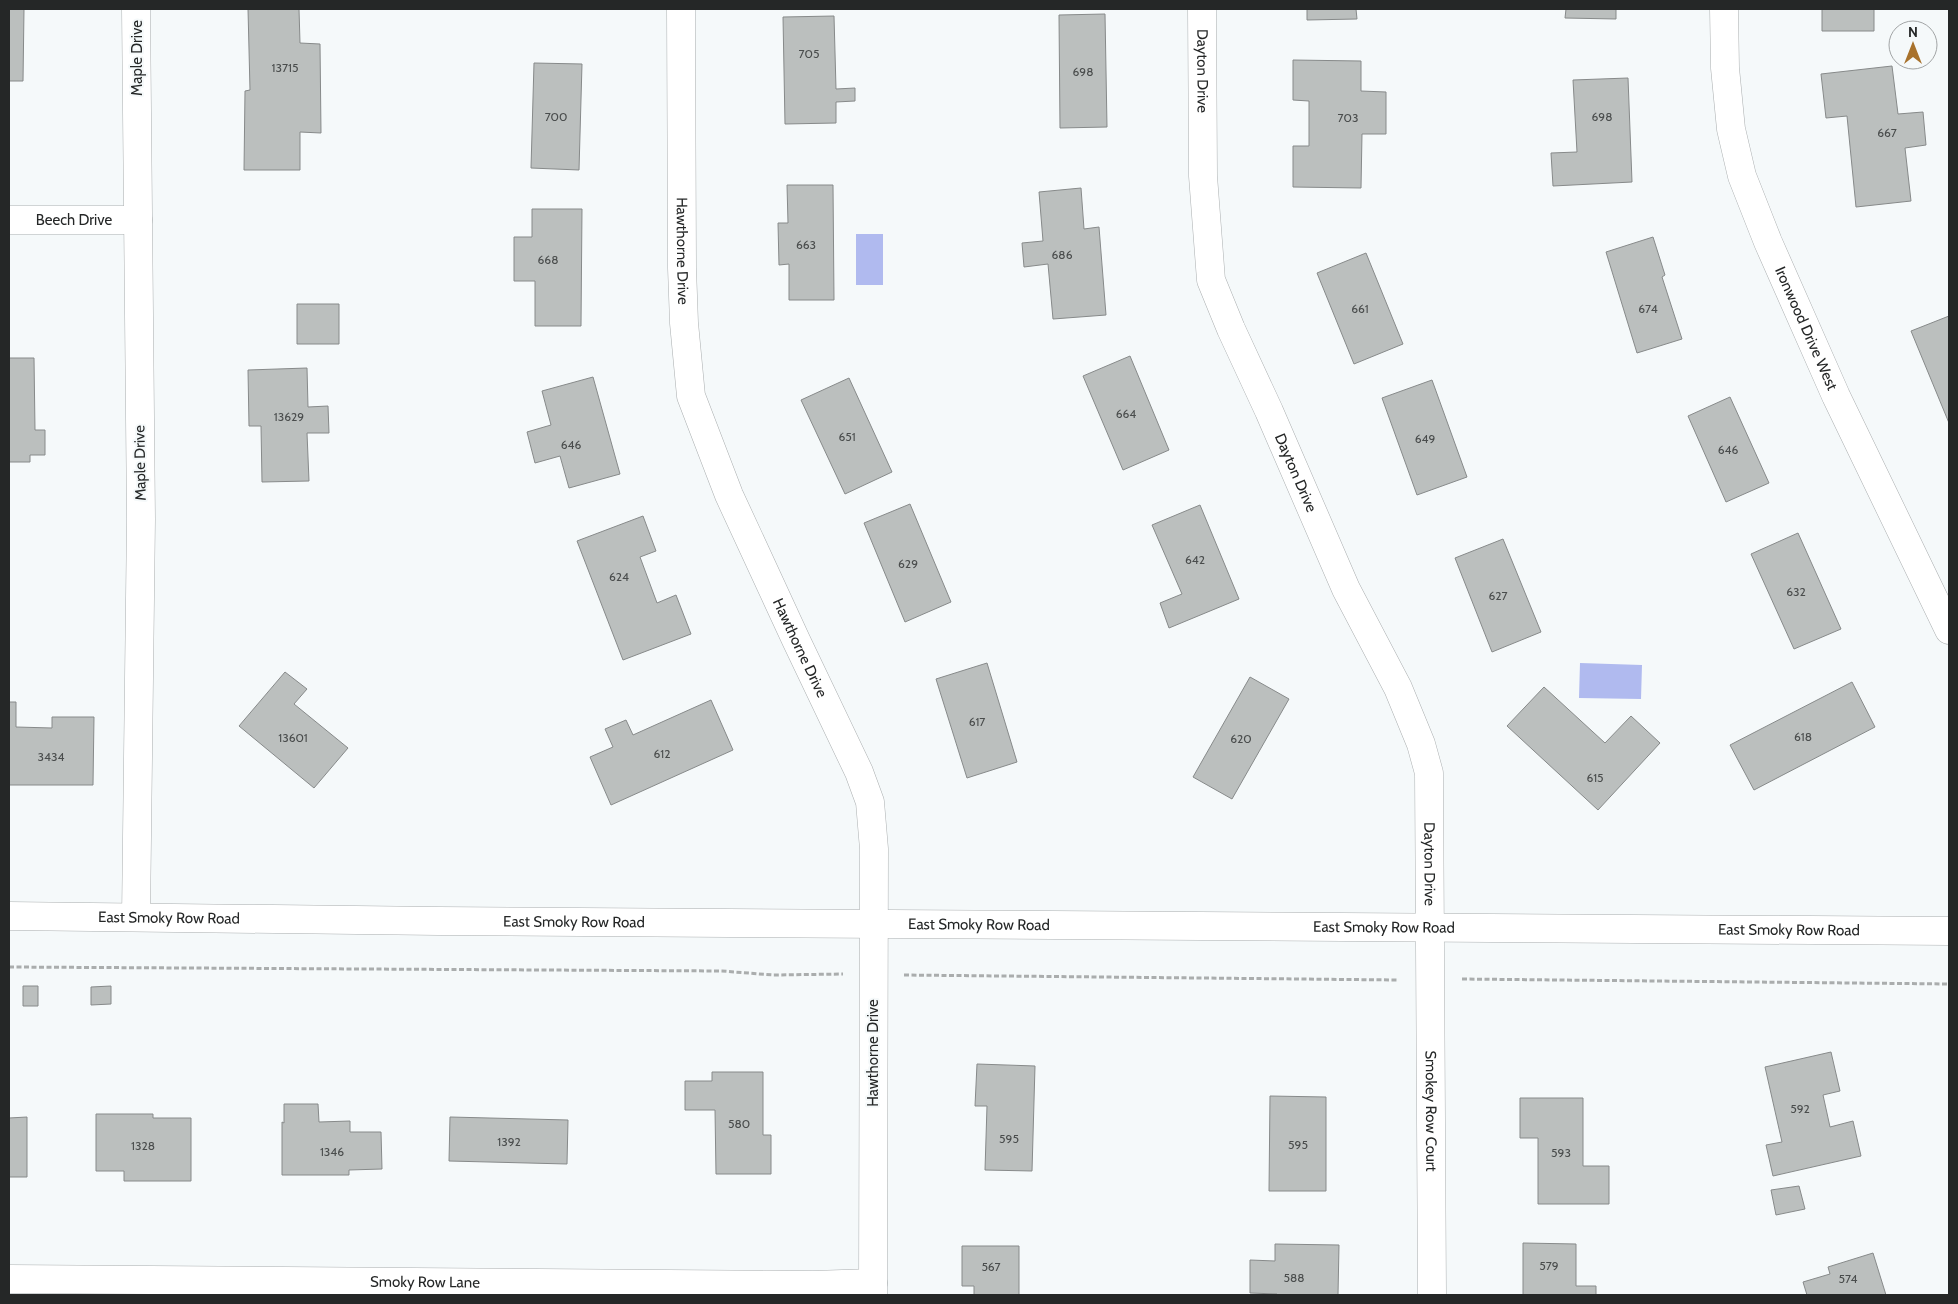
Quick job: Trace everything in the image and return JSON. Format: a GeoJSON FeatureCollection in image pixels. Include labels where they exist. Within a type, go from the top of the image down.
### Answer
{"type":"FeatureCollection","features":[{"type":"Feature","properties":{"kind":"street","name":"Maple Drive"},"geometry":{"type":"LineString","coordinates":[[136,9],[141,519],[136,917]]}},
{"type":"Feature","properties":{"kind":"street","name":"Hawthorne Drive"},"geometry":{"type":"LineString","coordinates":[[681,9],[682,268],[691,396],[729,495],[862,780],[870,802],[874,848],[873,1289]]}},
{"type":"Feature","properties":{"kind":"street","name":"Dayton Drive"},"geometry":{"type":"LineString","coordinates":[[1202,9],[1203,176],[1211,280],[1346,589],[1398,688],[1421,744],[1429,773],[1430,927]]}},
{"type":"Feature","properties":{"kind":"street","name":"Ironwood Drive West"},"geometry":{"type":"LineString","coordinates":[[1724,9],[1731,129],[1742,176],[1768,242],[1836,396],[1941,592],[1949,630]]}},
{"type":"Feature","properties":{"kind":"street","name":"Beech Drive"},"geometry":{"type":"LineString","coordinates":[[9,220],[138,220]]}},
{"type":"Feature","properties":{"kind":"street","name":"East Smoky Row Road"},"geometry":{"type":"LineString","coordinates":[[9,916],[1949,931]]}},
{"type":"Feature","properties":{"kind":"street","name":"Smokey Row Court"},"geometry":{"type":"LineString","coordinates":[[1430,927],[1432,1295]]}},
{"type":"Feature","properties":{"kind":"street","name":"Smoky Row Lane"},"geometry":{"type":"LineString","coordinates":[[9,1279],[320,1288],[813,1285],[873,1289]]}},
{"type":"Feature","properties":{"kind":"path"},"geometry":{"type":"LineString","coordinates":[[9,967],[712,971],[773,975],[1392,979]]}},
{"type":"Feature","properties":{"kind":"path"},"geometry":{"type":"LineString","coordinates":[[1465,979],[1949,984]]}},
{"type":"Feature","properties":{"kind":"water"},"geometry":{"type":"Polygon","coordinates":[[[856,234],[883,234],[883,285],[856,285],[856,234]]]}},
{"type":"Feature","properties":{"kind":"water"},"geometry":{"type":"Polygon","coordinates":[[[1580,663],[1642,665],[1641,699],[1579,698],[1580,663]]]}},
{"type":"Feature","properties":{"kind":"building"},"geometry":{"type":"Polygon","coordinates":[[[9,9],[24,9],[23,81],[9,81],[9,9]]]}},
{"type":"Feature","properties":{"kind":"building"},"geometry":{"type":"Polygon","coordinates":[[[248,9],[299,9],[300,43],[320,44],[321,133],[300,132],[300,170],[244,170],[245,91],[250,90],[248,9]]]}},
{"type":"Feature","properties":{"kind":"building"},"geometry":{"type":"Polygon","coordinates":[[[1307,9],[1356,9],[1357,19],[1307,20],[1307,9]]]}},
{"type":"Feature","properties":{"kind":"building"},"geometry":{"type":"Polygon","coordinates":[[[1566,9],[1616,9],[1616,19],[1565,18],[1566,9]]]}},
{"type":"Feature","properties":{"kind":"building"},"geometry":{"type":"Polygon","coordinates":[[[1822,9],[1874,9],[1874,31],[1822,31],[1822,9]]]}},
{"type":"Feature","properties":{"kind":"building"},"geometry":{"type":"Polygon","coordinates":[[[1105,14],[1107,127],[1060,128],[1059,15],[1105,14]]]}},
{"type":"Feature","properties":{"kind":"building"},"geometry":{"type":"Polygon","coordinates":[[[834,16],[836,89],[855,88],[855,101],[836,102],[836,123],[785,124],[783,17],[834,16]]]}},
{"type":"Feature","properties":{"kind":"building"},"geometry":{"type":"Polygon","coordinates":[[[1293,60],[1361,61],[1361,91],[1386,92],[1386,134],[1362,134],[1361,188],[1293,187],[1293,146],[1309,146],[1309,101],[1293,100],[1293,60]]]}},
{"type":"Feature","properties":{"kind":"building"},"geometry":{"type":"Polygon","coordinates":[[[534,63],[582,64],[579,170],[531,168],[534,63]]]}},
{"type":"Feature","properties":{"kind":"building"},"geometry":{"type":"Polygon","coordinates":[[[1888,66],[1888,70],[1892,70],[1898,114],[1923,112],[1926,145],[1905,148],[1911,201],[1856,207],[1847,116],[1826,118],[1821,74],[1888,66]]]}},
{"type":"Feature","properties":{"kind":"building"},"geometry":{"type":"Polygon","coordinates":[[[1628,78],[1632,182],[1553,186],[1551,153],[1577,152],[1573,80],[1628,78]]]}},
{"type":"Feature","properties":{"kind":"building"},"geometry":{"type":"Polygon","coordinates":[[[787,185],[833,185],[834,300],[789,300],[789,264],[779,265],[778,223],[788,223],[787,185]]]}},
{"type":"Feature","properties":{"kind":"building"},"geometry":{"type":"Polygon","coordinates":[[[1081,188],[1084,229],[1099,227],[1106,315],[1053,319],[1048,264],[1024,267],[1022,243],[1043,241],[1039,192],[1081,188]]]}},
{"type":"Feature","properties":{"kind":"building"},"geometry":{"type":"Polygon","coordinates":[[[532,209],[582,209],[581,326],[535,326],[535,281],[514,281],[514,237],[532,237],[532,209]]]}},
{"type":"Feature","properties":{"kind":"building"},"geometry":{"type":"Polygon","coordinates":[[[1653,237],[1665,275],[1662,277],[1682,339],[1637,353],[1606,252],[1653,237]]]}},
{"type":"Feature","properties":{"kind":"building"},"geometry":{"type":"Polygon","coordinates":[[[1366,253],[1403,344],[1354,364],[1317,273],[1366,253]]]}},
{"type":"Feature","properties":{"kind":"building"},"geometry":{"type":"Polygon","coordinates":[[[297,304],[339,304],[339,344],[297,344],[297,304]]]}},
{"type":"Feature","properties":{"kind":"building"},"geometry":{"type":"Polygon","coordinates":[[[1949,316],[1949,423],[1911,331],[1949,316]]]}},
{"type":"Feature","properties":{"kind":"building"},"geometry":{"type":"Polygon","coordinates":[[[1130,356],[1169,450],[1123,470],[1083,376],[1130,356]]]}},
{"type":"Feature","properties":{"kind":"building"},"geometry":{"type":"Polygon","coordinates":[[[9,358],[34,358],[35,430],[45,430],[45,455],[30,455],[30,462],[9,462],[9,358]]]}},
{"type":"Feature","properties":{"kind":"building"},"geometry":{"type":"Polygon","coordinates":[[[307,368],[308,407],[328,406],[329,433],[307,433],[309,481],[262,482],[261,426],[249,426],[248,370],[307,368]]]}},
{"type":"Feature","properties":{"kind":"building"},"geometry":{"type":"Polygon","coordinates":[[[593,377],[620,474],[569,488],[560,456],[535,463],[527,432],[551,425],[542,391],[593,377]]]}},
{"type":"Feature","properties":{"kind":"building"},"geometry":{"type":"Polygon","coordinates":[[[849,378],[892,472],[845,494],[801,400],[849,378]]]}},
{"type":"Feature","properties":{"kind":"building"},"geometry":{"type":"Polygon","coordinates":[[[1432,380],[1467,477],[1417,495],[1382,398],[1432,380]]]}},
{"type":"Feature","properties":{"kind":"building"},"geometry":{"type":"Polygon","coordinates":[[[1730,397],[1769,483],[1726,502],[1688,416],[1730,397]]]}},
{"type":"Feature","properties":{"kind":"building"},"geometry":{"type":"Polygon","coordinates":[[[910,504],[951,602],[905,622],[864,523],[910,504]]]}},
{"type":"Feature","properties":{"kind":"building"},"geometry":{"type":"Polygon","coordinates":[[[1200,505],[1239,599],[1169,628],[1160,603],[1182,594],[1152,525],[1200,505]]]}},
{"type":"Feature","properties":{"kind":"building"},"geometry":{"type":"Polygon","coordinates":[[[643,516],[656,551],[640,557],[657,603],[676,595],[691,634],[623,660],[577,541],[643,516]]]}},
{"type":"Feature","properties":{"kind":"building"},"geometry":{"type":"Polygon","coordinates":[[[1798,533],[1841,629],[1794,649],[1751,554],[1798,533]]]}},
{"type":"Feature","properties":{"kind":"building"},"geometry":{"type":"Polygon","coordinates":[[[1503,539],[1541,632],[1492,652],[1455,558],[1503,539]]]}},
{"type":"Feature","properties":{"kind":"building"},"geometry":{"type":"Polygon","coordinates":[[[987,663],[1017,762],[967,778],[936,679],[987,663]]]}},
{"type":"Feature","properties":{"kind":"building"},"geometry":{"type":"Polygon","coordinates":[[[285,672],[307,689],[294,704],[348,748],[314,788],[239,726],[285,672]]]}},
{"type":"Feature","properties":{"kind":"building"},"geometry":{"type":"Polygon","coordinates":[[[1250,677],[1289,699],[1232,799],[1193,777],[1250,677]]]}},
{"type":"Feature","properties":{"kind":"building"},"geometry":{"type":"Polygon","coordinates":[[[1852,682],[1875,727],[1754,790],[1730,745],[1852,682]]]}},
{"type":"Feature","properties":{"kind":"building"},"geometry":{"type":"Polygon","coordinates":[[[1544,687],[1605,743],[1631,716],[1660,743],[1598,810],[1507,726],[1544,687]]]}},
{"type":"Feature","properties":{"kind":"building"},"geometry":{"type":"Polygon","coordinates":[[[711,700],[733,750],[611,805],[590,757],[613,747],[605,729],[626,720],[633,735],[711,700]]]}},
{"type":"Feature","properties":{"kind":"building"},"geometry":{"type":"Polygon","coordinates":[[[9,702],[16,702],[16,727],[52,728],[52,717],[94,717],[93,785],[9,785],[9,702]]]}},
{"type":"Feature","properties":{"kind":"building"},"geometry":{"type":"Polygon","coordinates":[[[23,986],[38,986],[38,1006],[23,1006],[23,986]]]}},
{"type":"Feature","properties":{"kind":"building"},"geometry":{"type":"Polygon","coordinates":[[[111,986],[111,1004],[91,1005],[91,987],[111,986]]]}},
{"type":"Feature","properties":{"kind":"building"},"geometry":{"type":"Polygon","coordinates":[[[1831,1052],[1840,1091],[1823,1095],[1830,1127],[1853,1121],[1861,1156],[1773,1176],[1766,1145],[1782,1142],[1765,1067],[1831,1052]]]}},
{"type":"Feature","properties":{"kind":"building"},"geometry":{"type":"Polygon","coordinates":[[[977,1064],[1035,1066],[1032,1171],[985,1170],[987,1106],[975,1106],[977,1064]]]}},
{"type":"Feature","properties":{"kind":"building"},"geometry":{"type":"Polygon","coordinates":[[[712,1072],[763,1072],[763,1135],[771,1135],[771,1174],[716,1174],[715,1110],[685,1110],[685,1081],[712,1081],[712,1072]]]}},
{"type":"Feature","properties":{"kind":"building"},"geometry":{"type":"Polygon","coordinates":[[[1270,1096],[1326,1097],[1326,1191],[1269,1191],[1270,1096]]]}},
{"type":"Feature","properties":{"kind":"building"},"geometry":{"type":"Polygon","coordinates":[[[1520,1098],[1583,1098],[1583,1166],[1609,1166],[1609,1204],[1538,1204],[1538,1138],[1520,1138],[1520,1098]]]}},
{"type":"Feature","properties":{"kind":"building"},"geometry":{"type":"Polygon","coordinates":[[[284,1104],[318,1104],[319,1122],[350,1121],[350,1132],[381,1132],[382,1169],[349,1170],[349,1175],[282,1175],[284,1104]]]}},
{"type":"Feature","properties":{"kind":"building"},"geometry":{"type":"Polygon","coordinates":[[[96,1114],[153,1114],[153,1118],[191,1118],[191,1181],[124,1181],[124,1171],[96,1171],[96,1114]]]}},
{"type":"Feature","properties":{"kind":"building"},"geometry":{"type":"Polygon","coordinates":[[[27,1117],[27,1177],[9,1177],[9,1118],[27,1117]]]}},
{"type":"Feature","properties":{"kind":"building"},"geometry":{"type":"Polygon","coordinates":[[[450,1117],[568,1120],[567,1164],[449,1161],[450,1117]]]}},
{"type":"Feature","properties":{"kind":"building"},"geometry":{"type":"Polygon","coordinates":[[[1799,1186],[1805,1209],[1776,1215],[1771,1190],[1799,1186]]]}},
{"type":"Feature","properties":{"kind":"building"},"geometry":{"type":"Polygon","coordinates":[[[1523,1243],[1576,1244],[1576,1286],[1596,1286],[1596,1295],[1523,1295],[1523,1243]]]}},
{"type":"Feature","properties":{"kind":"building"},"geometry":{"type":"Polygon","coordinates":[[[1275,1244],[1339,1245],[1338,1295],[1250,1293],[1250,1260],[1275,1261],[1275,1244]]]}},
{"type":"Feature","properties":{"kind":"building"},"geometry":{"type":"Polygon","coordinates":[[[962,1246],[1019,1246],[1019,1295],[974,1295],[974,1286],[962,1286],[962,1246]]]}},
{"type":"Feature","properties":{"kind":"building"},"geometry":{"type":"Polygon","coordinates":[[[1873,1253],[1886,1295],[1807,1295],[1803,1282],[1830,1274],[1828,1267],[1873,1253]]]}}]}
